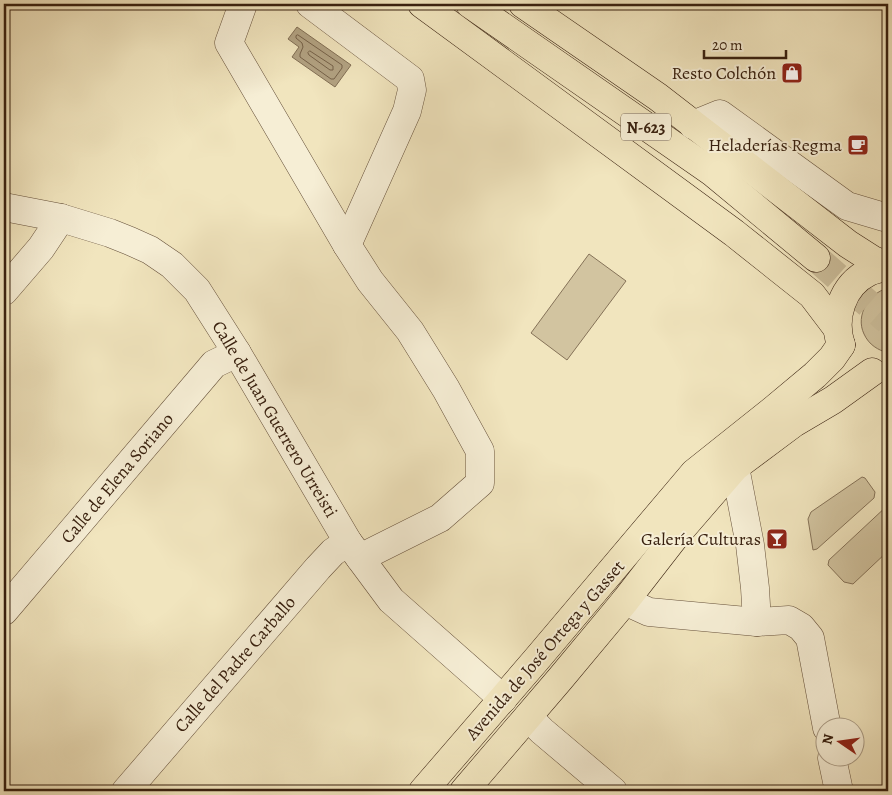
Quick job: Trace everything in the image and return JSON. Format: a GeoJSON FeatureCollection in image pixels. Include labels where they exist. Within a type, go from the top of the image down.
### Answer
{"type":"FeatureCollection","features":[{"type":"Feature","properties":{"kind":"main road"},"geometry":{"type":"LineString","coordinates":[[422,4],[741,239],[812,295],[839,336],[848,357],[861,367],[880,373]]}},
{"type":"Feature","properties":{"kind":"main road","name":"N-623"},"geometry":{"type":"LineString","coordinates":[[470,4],[712,172],[816,258]]}},
{"type":"Feature","properties":{"kind":"main road"},"geometry":{"type":"LineString","coordinates":[[523,4],[658,97],[848,244],[873,260],[888,266]]}},
{"type":"Feature","properties":{"kind":"main road"},"geometry":{"type":"LineString","coordinates":[[839,336],[839,312],[850,287],[871,271],[888,266]]}},
{"type":"Feature","properties":{"kind":"main road","name":"Avenida de José Ortega y Gasset"},"geometry":{"type":"LineString","coordinates":[[423,791],[694,474],[815,375],[832,358],[839,336]]}},
{"type":"Feature","properties":{"kind":"main road","name":"Avenida de José Ortega y Gasset"},"geometry":{"type":"LineString","coordinates":[[464,791],[528,718],[625,601],[677,534],[735,467],[794,423],[880,373]]}},
{"type":"Feature","properties":{"kind":"street","name":"Calle del Padre Carballo"},"geometry":{"type":"LineString","coordinates":[[126,791],[318,568],[334,552],[354,550],[440,518],[480,483],[480,451],[446,389],[410,331],[370,281],[229,43],[242,4]]}},
{"type":"Feature","properties":{"kind":"street"},"geometry":{"type":"LineString","coordinates":[[310,4],[410,79],[412,90],[407,111],[347,244]]}},
{"type":"Feature","properties":{"kind":"street"},"geometry":{"type":"LineString","coordinates":[[693,124],[720,114],[847,206],[888,217]]}},
{"type":"Feature","properties":{"kind":"street","name":"Calle de Juan Guerrero Urreisti"},"geometry":{"type":"LineString","coordinates":[[4,207],[61,218],[130,241],[150,250],[172,266],[197,290],[237,353],[354,550],[390,600],[503,699]]}},
{"type":"Feature","properties":{"kind":"street"},"geometry":{"type":"LineString","coordinates":[[4,291],[41,248],[61,218]]}},
{"type":"Feature","properties":{"kind":"street","name":"Calle de Elena Soriano"},"geometry":{"type":"LineString","coordinates":[[4,611],[214,364],[237,353]]}},
{"type":"Feature","properties":{"kind":"street"},"geometry":{"type":"LineString","coordinates":[[735,467],[750,545],[757,622]]}},
{"type":"Feature","properties":{"kind":"street"},"geometry":{"type":"LineString","coordinates":[[625,601],[649,612],[757,622],[789,620],[801,627],[810,638],[825,718]]}},
{"type":"Feature","properties":{"kind":"street"},"geometry":{"type":"LineString","coordinates":[[528,718],[614,791]]}},
{"type":"Feature","properties":{"kind":"street"},"geometry":{"type":"LineString","coordinates":[[834,768],[839,791]]}},
{"type":"Feature","properties":{"kind":"shaded area"},"geometry":{"type":"Polygon","coordinates":[[[589,254],[626,281],[567,360],[531,333],[589,254]]]}},
{"type":"Feature","properties":{"kind":"shaded area"},"geometry":{"type":"Polygon","coordinates":[[[888,288],[888,353],[877,349],[868,341],[864,334],[861,320],[870,300],[888,288]]]}},
{"type":"Feature","properties":{"kind":"shaded area"},"geometry":{"type":"Polygon","coordinates":[[[862,477],[865,478],[875,492],[874,498],[817,549],[813,550],[808,519],[811,512],[862,477]]]}},
{"type":"Feature","properties":{"kind":"shaded area"},"geometry":{"type":"Polygon","coordinates":[[[888,505],[888,551],[853,584],[844,582],[828,565],[829,560],[888,505]]]}},
{"type":"Feature","properties":{"kind":"water"},"geometry":{"type":"Polygon","coordinates":[[[297,27],[351,65],[335,87],[292,57],[299,47],[288,39],[297,27]]]}},
{"type":"Feature","properties":{"kind":"tunnel"},"geometry":{"type":"LineString","coordinates":[[816,258],[888,321]]}},
{"type":"Feature","properties":{"kind":"place","name":"Resto Colchón"},"geometry":{"type":"Point","coordinates":[792,73]}},
{"type":"Feature","properties":{"kind":"place","name":"Heladerías Regma"},"geometry":{"type":"Point","coordinates":[858,145]}},
{"type":"Feature","properties":{"kind":"place","name":"Galería Culturas"},"geometry":{"type":"Point","coordinates":[777,539]}}]}
